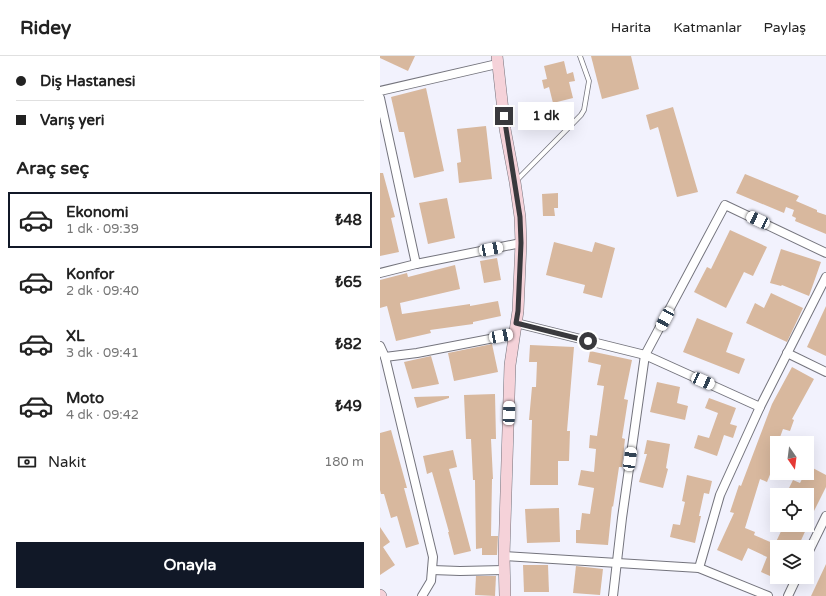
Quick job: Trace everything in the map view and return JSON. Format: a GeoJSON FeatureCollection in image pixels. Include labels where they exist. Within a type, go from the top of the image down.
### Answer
{"type":"FeatureCollection","features":[{"type":"Feature","properties":{"kind":"street"},"geometry":{"type":"LineString","coordinates":[[380,90],[497,60],[520,217],[521,243],[518,311],[510,365],[504,556],[505,596]]}},
{"type":"Feature","properties":{"kind":"street"},"geometry":{"type":"LineString","coordinates":[[380,98],[416,264]]}},
{"type":"Feature","properties":{"kind":"street"},"geometry":{"type":"LineString","coordinates":[[613,596],[616,563],[645,355],[725,204],[826,253]]}},
{"type":"Feature","properties":{"kind":"street"},"geometry":{"type":"LineString","coordinates":[[380,272],[521,243]]}},
{"type":"Feature","properties":{"kind":"street"},"geometry":{"type":"LineString","coordinates":[[699,568],[720,495],[760,407],[826,277]]}},
{"type":"Feature","properties":{"kind":"street"},"geometry":{"type":"LineString","coordinates":[[385,357],[417,352],[516,328],[645,355],[760,407]]}},
{"type":"Feature","properties":{"kind":"street"},"geometry":{"type":"LineString","coordinates":[[380,346],[385,357],[433,557],[431,581],[422,596]]}},
{"type":"Feature","properties":{"kind":"street"},"geometry":{"type":"LineString","coordinates":[[787,353],[826,372]]}},
{"type":"Feature","properties":{"kind":"street"},"geometry":{"type":"LineString","coordinates":[[814,541],[826,516]]}},
{"type":"Feature","properties":{"kind":"street"},"geometry":{"type":"LineString","coordinates":[[504,556],[699,568],[763,595]]}},
{"type":"Feature","properties":{"kind":"street"},"geometry":{"type":"LineString","coordinates":[[432,570],[504,570]]}},
{"type":"Feature","properties":{"kind":"street"},"geometry":{"type":"LineString","coordinates":[[788,596],[794,584]]}},
{"type":"Feature","properties":{"kind":"lane"},"geometry":{"type":"LineString","coordinates":[[515,182],[581,115],[584,110],[589,81],[580,56]]}},
{"type":"Feature","properties":{"kind":"building"},"geometry":{"type":"Polygon","coordinates":[[[380,56],[415,56],[408,71],[380,58],[380,56]]]}},
{"type":"Feature","properties":{"kind":"building"},"geometry":{"type":"Polygon","coordinates":[[[591,56],[631,56],[639,89],[602,99],[591,56]]]}},
{"type":"Feature","properties":{"kind":"building"},"geometry":{"type":"Polygon","coordinates":[[[564,61],[567,74],[573,72],[575,81],[569,82],[573,98],[553,103],[549,87],[544,89],[542,80],[547,79],[544,66],[564,61]]]}},
{"type":"Feature","properties":{"kind":"building"},"geometry":{"type":"Polygon","coordinates":[[[426,88],[444,171],[414,178],[404,132],[399,132],[391,97],[426,88]]]}},
{"type":"Feature","properties":{"kind":"building"},"geometry":{"type":"Polygon","coordinates":[[[673,107],[698,192],[677,197],[658,127],[650,130],[646,115],[673,107]]]}},
{"type":"Feature","properties":{"kind":"building"},"geometry":{"type":"Polygon","coordinates":[[[486,126],[492,179],[459,183],[457,163],[461,162],[457,129],[486,126]]]}},
{"type":"Feature","properties":{"kind":"building"},"geometry":{"type":"Polygon","coordinates":[[[380,173],[383,173],[395,217],[391,218],[399,252],[380,256],[380,173]]]}},
{"type":"Feature","properties":{"kind":"building"},"geometry":{"type":"Polygon","coordinates":[[[745,174],[799,196],[796,201],[826,215],[826,234],[795,221],[796,218],[792,216],[794,210],[786,207],[784,213],[736,193],[745,174]]]}},
{"type":"Feature","properties":{"kind":"building"},"geometry":{"type":"Polygon","coordinates":[[[558,193],[558,208],[554,208],[555,216],[543,216],[542,194],[558,193]]]}},
{"type":"Feature","properties":{"kind":"building"},"geometry":{"type":"Polygon","coordinates":[[[447,198],[455,238],[428,244],[419,203],[447,198]]]}},
{"type":"Feature","properties":{"kind":"building"},"geometry":{"type":"Polygon","coordinates":[[[730,230],[767,247],[753,276],[744,272],[726,308],[694,292],[707,267],[711,269],[730,230]]]}},
{"type":"Feature","properties":{"kind":"building"},"geometry":{"type":"Polygon","coordinates":[[[554,242],[592,252],[595,242],[615,248],[602,298],[583,293],[585,285],[546,275],[554,242]]]}},
{"type":"Feature","properties":{"kind":"building"},"geometry":{"type":"Polygon","coordinates":[[[781,249],[821,262],[809,296],[782,285],[770,283],[781,249]]]}},
{"type":"Feature","properties":{"kind":"building"},"geometry":{"type":"Polygon","coordinates":[[[497,258],[501,280],[484,283],[480,261],[497,258]]]}},
{"type":"Feature","properties":{"kind":"building"},"geometry":{"type":"Polygon","coordinates":[[[455,265],[460,289],[400,303],[402,314],[498,301],[501,316],[473,322],[473,324],[430,330],[431,333],[396,341],[387,306],[380,308],[380,280],[407,273],[408,277],[455,265]]]}},
{"type":"Feature","properties":{"kind":"building"},"geometry":{"type":"Polygon","coordinates":[[[771,293],[803,308],[787,342],[746,323],[755,303],[764,308],[771,293]]]}},
{"type":"Feature","properties":{"kind":"building"},"geometry":{"type":"Polygon","coordinates":[[[826,306],[826,356],[807,347],[826,306]]]}},
{"type":"Feature","properties":{"kind":"building"},"geometry":{"type":"Polygon","coordinates":[[[697,318],[733,333],[726,352],[745,359],[739,374],[683,352],[697,318]]]}},
{"type":"Feature","properties":{"kind":"building"},"geometry":{"type":"Polygon","coordinates":[[[492,344],[498,372],[454,381],[448,353],[492,344]]]}},
{"type":"Feature","properties":{"kind":"building"},"geometry":{"type":"Polygon","coordinates":[[[530,345],[574,347],[567,431],[570,431],[569,461],[558,461],[558,485],[530,485],[532,420],[529,420],[532,387],[536,387],[537,362],[529,362],[530,345]]]}},
{"type":"Feature","properties":{"kind":"building"},"geometry":{"type":"Polygon","coordinates":[[[590,351],[632,360],[624,399],[628,400],[622,438],[625,439],[622,467],[619,467],[613,507],[612,506],[608,545],[576,543],[576,530],[580,530],[582,513],[590,514],[594,488],[578,485],[581,470],[594,472],[596,449],[589,448],[590,435],[597,436],[604,386],[597,385],[601,365],[588,362],[590,351]]]}},
{"type":"Feature","properties":{"kind":"building"},"geometry":{"type":"Polygon","coordinates":[[[431,356],[439,384],[412,389],[404,362],[431,356]]]}},
{"type":"Feature","properties":{"kind":"building"},"geometry":{"type":"Polygon","coordinates":[[[792,367],[814,379],[792,419],[794,420],[790,431],[783,429],[780,436],[770,436],[770,474],[767,482],[760,479],[745,528],[755,532],[754,535],[770,542],[770,576],[761,572],[767,557],[748,548],[742,561],[717,550],[734,513],[730,512],[739,485],[741,486],[772,404],[792,367]]]}},
{"type":"Feature","properties":{"kind":"building"},"geometry":{"type":"Polygon","coordinates":[[[657,382],[680,387],[677,403],[688,406],[685,420],[650,412],[657,382]]]}},
{"type":"Feature","properties":{"kind":"building"},"geometry":{"type":"Polygon","coordinates":[[[495,394],[496,439],[491,439],[493,479],[491,536],[498,536],[497,555],[482,555],[482,548],[476,549],[475,480],[473,480],[471,439],[466,439],[464,395],[495,394]]]}},
{"type":"Feature","properties":{"kind":"building"},"geometry":{"type":"Polygon","coordinates":[[[449,396],[449,398],[417,408],[414,397],[449,396]]]}},
{"type":"Feature","properties":{"kind":"building"},"geometry":{"type":"Polygon","coordinates":[[[709,398],[736,408],[730,424],[737,426],[733,438],[724,435],[717,456],[694,448],[698,435],[709,438],[718,413],[705,408],[709,398]]]}},
{"type":"Feature","properties":{"kind":"building"},"geometry":{"type":"Polygon","coordinates":[[[391,430],[407,488],[404,488],[419,544],[406,548],[397,516],[391,518],[384,494],[381,494],[380,490],[380,433],[391,430]]]}},
{"type":"Feature","properties":{"kind":"building"},"geometry":{"type":"Polygon","coordinates":[[[647,440],[670,444],[666,468],[668,469],[663,488],[639,482],[647,454],[644,454],[647,440]]]}},
{"type":"Feature","properties":{"kind":"building"},"geometry":{"type":"Polygon","coordinates":[[[453,450],[457,467],[449,469],[471,551],[454,555],[432,472],[427,474],[423,456],[453,450]]]}},
{"type":"Feature","properties":{"kind":"building"},"geometry":{"type":"Polygon","coordinates":[[[814,469],[826,475],[826,487],[814,511],[814,488],[789,488],[793,480],[800,483],[802,480],[814,480],[814,469]]]}},
{"type":"Feature","properties":{"kind":"building"},"geometry":{"type":"Polygon","coordinates":[[[687,475],[712,481],[709,494],[704,493],[695,543],[670,537],[673,524],[680,525],[685,502],[682,501],[687,475]]]}},
{"type":"Feature","properties":{"kind":"building"},"geometry":{"type":"Polygon","coordinates":[[[559,508],[560,542],[527,543],[525,509],[559,508]]]}},
{"type":"Feature","properties":{"kind":"building"},"geometry":{"type":"Polygon","coordinates":[[[380,527],[390,542],[383,547],[395,565],[380,575],[380,527]]]}},
{"type":"Feature","properties":{"kind":"building"},"geometry":{"type":"Polygon","coordinates":[[[781,532],[805,532],[801,540],[777,540],[781,532]]]}},
{"type":"Feature","properties":{"kind":"building"},"geometry":{"type":"Polygon","coordinates":[[[826,564],[826,596],[811,596],[826,564]]]}},
{"type":"Feature","properties":{"kind":"building"},"geometry":{"type":"Polygon","coordinates":[[[523,565],[548,565],[549,592],[524,592],[523,565]]]}},
{"type":"Feature","properties":{"kind":"building"},"geometry":{"type":"Polygon","coordinates":[[[576,566],[603,569],[600,595],[573,593],[576,566]]]}},
{"type":"Feature","properties":{"kind":"building"},"geometry":{"type":"Polygon","coordinates":[[[476,576],[496,576],[495,596],[475,595],[476,576]]]}},
{"type":"Feature","properties":{"kind":"route"},"geometry":{"type":"LineString","coordinates":[[504,116],[520,217],[521,243],[518,311],[516,323],[588,341]]}}]}
